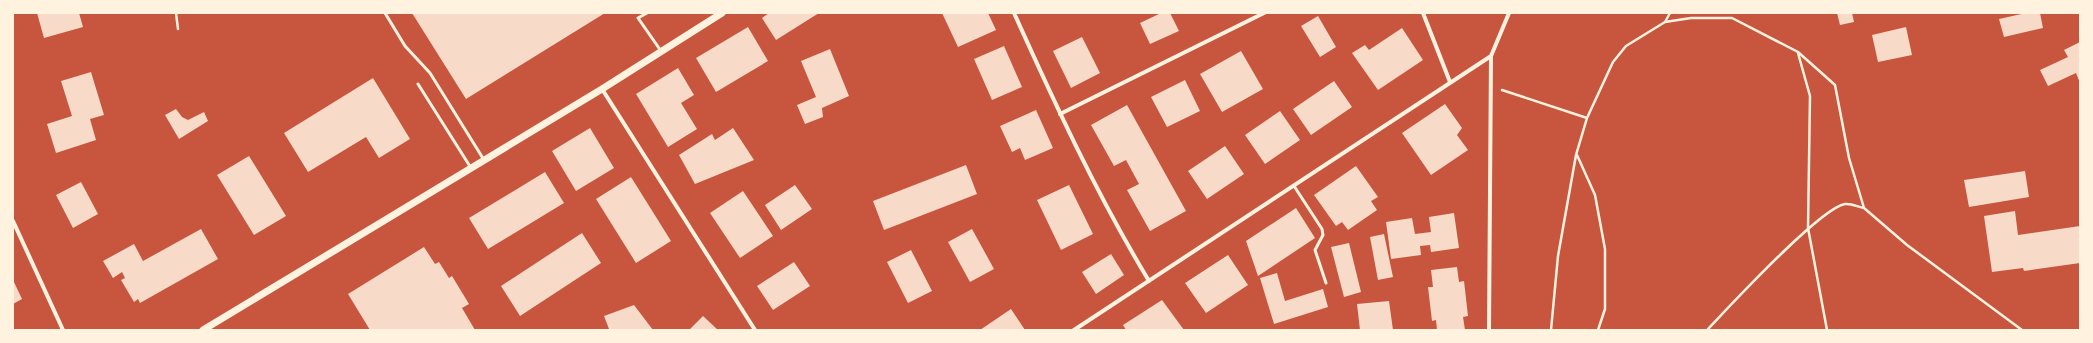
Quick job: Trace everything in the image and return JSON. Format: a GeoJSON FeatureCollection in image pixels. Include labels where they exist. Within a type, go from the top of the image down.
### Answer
{"type":"FeatureCollection","features":[{"type":"Feature","properties":{"kind":"street"},"geometry":{"type":"LineString","coordinates":[[203,330],[602,89],[722,13]]}},
{"type":"Feature","properties":{"kind":"street"},"geometry":{"type":"LineString","coordinates":[[1014,13],[1060,114],[1120,233],[1149,281]]}},
{"type":"Feature","properties":{"kind":"street"},"geometry":{"type":"LineString","coordinates":[[1060,114],[1264,13]]}},
{"type":"Feature","properties":{"kind":"street"},"geometry":{"type":"LineString","coordinates":[[1424,13],[1450,82]]}},
{"type":"Feature","properties":{"kind":"street"},"geometry":{"type":"LineString","coordinates":[[1490,330],[1491,56],[1509,13]]}},
{"type":"Feature","properties":{"kind":"street"},"geometry":{"type":"LineString","coordinates":[[1074,330],[1491,56]]}},
{"type":"Feature","properties":{"kind":"street"},"geometry":{"type":"LineString","coordinates":[[602,89],[755,330]]}},
{"type":"Feature","properties":{"kind":"street"},"geometry":{"type":"LineString","coordinates":[[13,221],[63,330]]}},
{"type":"Feature","properties":{"kind":"lane"},"geometry":{"type":"LineString","coordinates":[[385,13],[405,46],[430,73],[484,160]]}},
{"type":"Feature","properties":{"kind":"lane"},"geometry":{"type":"LineString","coordinates":[[647,13],[638,18],[662,52]]}},
{"type":"Feature","properties":{"kind":"lane"},"geometry":{"type":"LineString","coordinates":[[418,84],[471,168]]}},
{"type":"Feature","properties":{"kind":"lane"},"geometry":{"type":"LineString","coordinates":[[1294,186],[1322,229],[1323,235],[1315,250],[1326,283]]}},
{"type":"Feature","properties":{"kind":"path"},"geometry":{"type":"LineString","coordinates":[[176,13],[178,29]]}},
{"type":"Feature","properties":{"kind":"path"},"geometry":{"type":"LineString","coordinates":[[1665,22],[1670,13]]}},
{"type":"Feature","properties":{"kind":"path"},"geometry":{"type":"LineString","coordinates":[[1551,330],[1558,256],[1576,155],[1587,118],[1613,62],[1626,46],[1665,22],[1691,18],[1732,18],[1798,52],[1835,85],[1849,158],[1864,208]]}},
{"type":"Feature","properties":{"kind":"path"},"geometry":{"type":"LineString","coordinates":[[1798,52],[1810,96],[1808,228],[1828,330]]}},
{"type":"Feature","properties":{"kind":"path"},"geometry":{"type":"LineString","coordinates":[[1490,84],[1516,96],[1587,118]]}},
{"type":"Feature","properties":{"kind":"path"},"geometry":{"type":"LineString","coordinates":[[1576,155],[1595,195],[1605,249],[1605,309],[1598,330]]}},
{"type":"Feature","properties":{"kind":"path"},"geometry":{"type":"LineString","coordinates":[[1707,330],[1808,228],[1828,212],[1846,204],[1864,208],[1907,245],[2022,330]]}},
{"type":"Feature","properties":{"kind":"building"},"geometry":{"type":"Polygon","coordinates":[[[37,13],[79,13],[83,27],[44,38],[37,13]]]}},
{"type":"Feature","properties":{"kind":"building"},"geometry":{"type":"Polygon","coordinates":[[[412,13],[605,13],[466,99],[412,13]]]}},
{"type":"Feature","properties":{"kind":"building"},"geometry":{"type":"Polygon","coordinates":[[[769,13],[819,13],[776,40],[762,18],[769,13]]]}},
{"type":"Feature","properties":{"kind":"building"},"geometry":{"type":"Polygon","coordinates":[[[942,13],[988,13],[996,30],[958,47],[942,13]]]}},
{"type":"Feature","properties":{"kind":"building"},"geometry":{"type":"Polygon","coordinates":[[[1161,13],[1170,13],[1179,31],[1150,44],[1140,23],[1161,13]]]}},
{"type":"Feature","properties":{"kind":"building"},"geometry":{"type":"Polygon","coordinates":[[[1837,13],[1852,13],[1854,22],[1840,25],[1837,13]]]}},
{"type":"Feature","properties":{"kind":"building"},"geometry":{"type":"Polygon","coordinates":[[[2026,13],[2040,13],[2043,28],[2004,37],[1999,19],[2026,13]]]}},
{"type":"Feature","properties":{"kind":"building"},"geometry":{"type":"Polygon","coordinates":[[[1318,16],[1336,47],[1320,57],[1301,26],[1318,16]]]}},
{"type":"Feature","properties":{"kind":"building"},"geometry":{"type":"Polygon","coordinates":[[[748,27],[768,61],[716,92],[696,58],[748,27]]]}},
{"type":"Feature","properties":{"kind":"building"},"geometry":{"type":"Polygon","coordinates":[[[1906,27],[1912,55],[1878,62],[1872,35],[1906,27]]]}},
{"type":"Feature","properties":{"kind":"building"},"geometry":{"type":"Polygon","coordinates":[[[1402,28],[1423,60],[1378,90],[1352,53],[1365,45],[1369,50],[1402,28]]]}},
{"type":"Feature","properties":{"kind":"building"},"geometry":{"type":"Polygon","coordinates":[[[1082,37],[1100,73],[1071,88],[1053,51],[1082,37]]]}},
{"type":"Feature","properties":{"kind":"building"},"geometry":{"type":"Polygon","coordinates":[[[2080,42],[2080,83],[2076,73],[2048,86],[2040,70],[2068,57],[2064,50],[2080,42]]]}},
{"type":"Feature","properties":{"kind":"building"},"geometry":{"type":"Polygon","coordinates":[[[1004,46],[1022,87],[992,100],[974,59],[1004,46]]]}},
{"type":"Feature","properties":{"kind":"building"},"geometry":{"type":"Polygon","coordinates":[[[830,49],[849,96],[822,108],[823,117],[805,124],[797,105],[816,97],[801,61],[830,49]]]}},
{"type":"Feature","properties":{"kind":"building"},"geometry":{"type":"Polygon","coordinates":[[[1241,51],[1263,89],[1222,112],[1200,74],[1241,51]]]}},
{"type":"Feature","properties":{"kind":"building"},"geometry":{"type":"Polygon","coordinates":[[[678,68],[694,95],[681,103],[697,129],[668,147],[636,94],[678,68]]]}},
{"type":"Feature","properties":{"kind":"building"},"geometry":{"type":"Polygon","coordinates":[[[91,72],[104,115],[90,119],[96,140],[56,153],[47,124],[72,116],[61,81],[91,72]]]}},
{"type":"Feature","properties":{"kind":"building"},"geometry":{"type":"Polygon","coordinates":[[[373,78],[410,139],[379,158],[366,137],[308,172],[284,133],[373,78]]]}},
{"type":"Feature","properties":{"kind":"building"},"geometry":{"type":"Polygon","coordinates":[[[1185,80],[1200,111],[1167,127],[1151,97],[1185,80]]]}},
{"type":"Feature","properties":{"kind":"building"},"geometry":{"type":"Polygon","coordinates":[[[1334,81],[1352,107],[1311,135],[1293,109],[1334,81]]]}},
{"type":"Feature","properties":{"kind":"building"},"geometry":{"type":"Polygon","coordinates":[[[1445,104],[1462,128],[1457,135],[1468,150],[1431,175],[1402,133],[1445,104]]]}},
{"type":"Feature","properties":{"kind":"building"},"geometry":{"type":"Polygon","coordinates":[[[1127,105],[1186,211],[1150,231],[1127,190],[1139,184],[1126,160],[1114,166],[1091,125],[1127,105]]]}},
{"type":"Feature","properties":{"kind":"building"},"geometry":{"type":"Polygon","coordinates":[[[176,109],[182,117],[188,120],[204,112],[208,121],[179,139],[165,115],[176,109]]]}},
{"type":"Feature","properties":{"kind":"building"},"geometry":{"type":"Polygon","coordinates":[[[1036,110],[1053,148],[1025,160],[1020,148],[1012,152],[1000,126],[1036,110]]]}},
{"type":"Feature","properties":{"kind":"building"},"geometry":{"type":"Polygon","coordinates":[[[1280,111],[1300,140],[1265,164],[1245,135],[1280,111]]]}},
{"type":"Feature","properties":{"kind":"building"},"geometry":{"type":"Polygon","coordinates":[[[590,128],[614,168],[576,191],[552,151],[590,128]]]}},
{"type":"Feature","properties":{"kind":"building"},"geometry":{"type":"Polygon","coordinates":[[[733,128],[754,160],[695,184],[679,155],[712,134],[715,140],[733,128]]]}},
{"type":"Feature","properties":{"kind":"building"},"geometry":{"type":"Polygon","coordinates":[[[1225,146],[1244,174],[1207,199],[1188,171],[1225,146]]]}},
{"type":"Feature","properties":{"kind":"building"},"geometry":{"type":"Polygon","coordinates":[[[249,156],[286,216],[254,235],[217,175],[249,156]]]}},
{"type":"Feature","properties":{"kind":"building"},"geometry":{"type":"Polygon","coordinates":[[[966,165],[977,194],[884,230],[873,201],[966,165]]]}},
{"type":"Feature","properties":{"kind":"building"},"geometry":{"type":"Polygon","coordinates":[[[1356,166],[1378,197],[1371,201],[1377,210],[1348,230],[1342,222],[1336,226],[1314,195],[1356,166]]]}},
{"type":"Feature","properties":{"kind":"building"},"geometry":{"type":"Polygon","coordinates":[[[2025,171],[2029,197],[1969,207],[1964,180],[2025,171]]]}},
{"type":"Feature","properties":{"kind":"building"},"geometry":{"type":"Polygon","coordinates":[[[545,172],[564,203],[488,249],[469,218],[545,172]]]}},
{"type":"Feature","properties":{"kind":"building"},"geometry":{"type":"Polygon","coordinates":[[[631,177],[671,241],[636,263],[596,199],[631,177]]]}},
{"type":"Feature","properties":{"kind":"building"},"geometry":{"type":"Polygon","coordinates":[[[81,182],[98,214],[73,228],[56,195],[81,182]]]}},
{"type":"Feature","properties":{"kind":"building"},"geometry":{"type":"Polygon","coordinates":[[[795,185],[812,209],[781,230],[765,205],[795,185]]]}},
{"type":"Feature","properties":{"kind":"building"},"geometry":{"type":"Polygon","coordinates":[[[1069,185],[1093,234],[1061,250],[1037,200],[1069,185]]]}},
{"type":"Feature","properties":{"kind":"building"},"geometry":{"type":"Polygon","coordinates":[[[743,191],[773,236],[740,258],[710,213],[743,191]]]}},
{"type":"Feature","properties":{"kind":"building"},"geometry":{"type":"Polygon","coordinates":[[[1296,208],[1315,238],[1258,276],[1246,241],[1296,208]]]}},
{"type":"Feature","properties":{"kind":"building"},"geometry":{"type":"Polygon","coordinates":[[[2015,211],[2018,235],[2080,226],[2080,263],[2024,271],[2023,268],[1992,272],[1984,216],[2015,211]]]}},
{"type":"Feature","properties":{"kind":"building"},"geometry":{"type":"Polygon","coordinates":[[[1454,213],[1459,248],[1431,252],[1430,245],[1420,246],[1421,255],[1391,259],[1386,222],[1412,218],[1415,234],[1431,232],[1429,217],[1454,213]]]}},
{"type":"Feature","properties":{"kind":"building"},"geometry":{"type":"Polygon","coordinates":[[[201,229],[218,259],[140,303],[138,299],[134,302],[121,280],[125,278],[122,272],[113,278],[103,261],[134,244],[143,261],[201,229]]]}},
{"type":"Feature","properties":{"kind":"building"},"geometry":{"type":"Polygon","coordinates":[[[972,229],[994,269],[970,282],[948,242],[972,229]]]}},
{"type":"Feature","properties":{"kind":"building"},"geometry":{"type":"Polygon","coordinates":[[[582,233],[601,263],[520,316],[501,286],[582,233]]]}},
{"type":"Feature","properties":{"kind":"building"},"geometry":{"type":"Polygon","coordinates":[[[1384,234],[1393,277],[1378,280],[1370,237],[1384,234]]]}},
{"type":"Feature","properties":{"kind":"building"},"geometry":{"type":"Polygon","coordinates":[[[1349,243],[1361,292],[1344,297],[1331,247],[1349,243]]]}},
{"type":"Feature","properties":{"kind":"building"},"geometry":{"type":"Polygon","coordinates":[[[424,247],[435,264],[439,262],[449,278],[452,276],[469,304],[462,308],[475,330],[370,330],[348,294],[424,247]]]}},
{"type":"Feature","properties":{"kind":"building"},"geometry":{"type":"Polygon","coordinates":[[[911,250],[932,291],[908,303],[887,262],[911,250]]]}},
{"type":"Feature","properties":{"kind":"building"},"geometry":{"type":"Polygon","coordinates":[[[1111,254],[1124,275],[1096,294],[1082,272],[1111,254]]]}},
{"type":"Feature","properties":{"kind":"building"},"geometry":{"type":"Polygon","coordinates":[[[1228,255],[1248,285],[1206,313],[1185,283],[1228,255]]]}},
{"type":"Feature","properties":{"kind":"building"},"geometry":{"type":"Polygon","coordinates":[[[794,262],[810,286],[773,310],[757,286],[794,262]]]}},
{"type":"Feature","properties":{"kind":"building"},"geometry":{"type":"Polygon","coordinates":[[[1457,267],[1459,282],[1464,281],[1468,316],[1463,317],[1465,330],[1437,330],[1436,320],[1432,321],[1428,287],[1433,287],[1431,270],[1457,267]]]}},
{"type":"Feature","properties":{"kind":"building"},"geometry":{"type":"Polygon","coordinates":[[[1277,273],[1285,301],[1323,289],[1328,307],[1274,324],[1260,278],[1277,273]]]}},
{"type":"Feature","properties":{"kind":"building"},"geometry":{"type":"Polygon","coordinates":[[[13,280],[22,299],[13,304],[13,280]]]}},
{"type":"Feature","properties":{"kind":"building"},"geometry":{"type":"Polygon","coordinates":[[[1162,300],[1184,330],[1126,330],[1123,325],[1162,300]]]}},
{"type":"Feature","properties":{"kind":"building"},"geometry":{"type":"Polygon","coordinates":[[[1389,301],[1393,330],[1360,330],[1357,304],[1389,301]]]}},
{"type":"Feature","properties":{"kind":"building"},"geometry":{"type":"Polygon","coordinates":[[[634,305],[653,330],[606,330],[609,329],[604,316],[634,305]]]}},
{"type":"Feature","properties":{"kind":"building"},"geometry":{"type":"Polygon","coordinates":[[[1011,309],[1025,330],[980,330],[1011,309]]]}},
{"type":"Feature","properties":{"kind":"building"},"geometry":{"type":"Polygon","coordinates":[[[703,316],[718,330],[689,330],[703,316]]]}}]}
